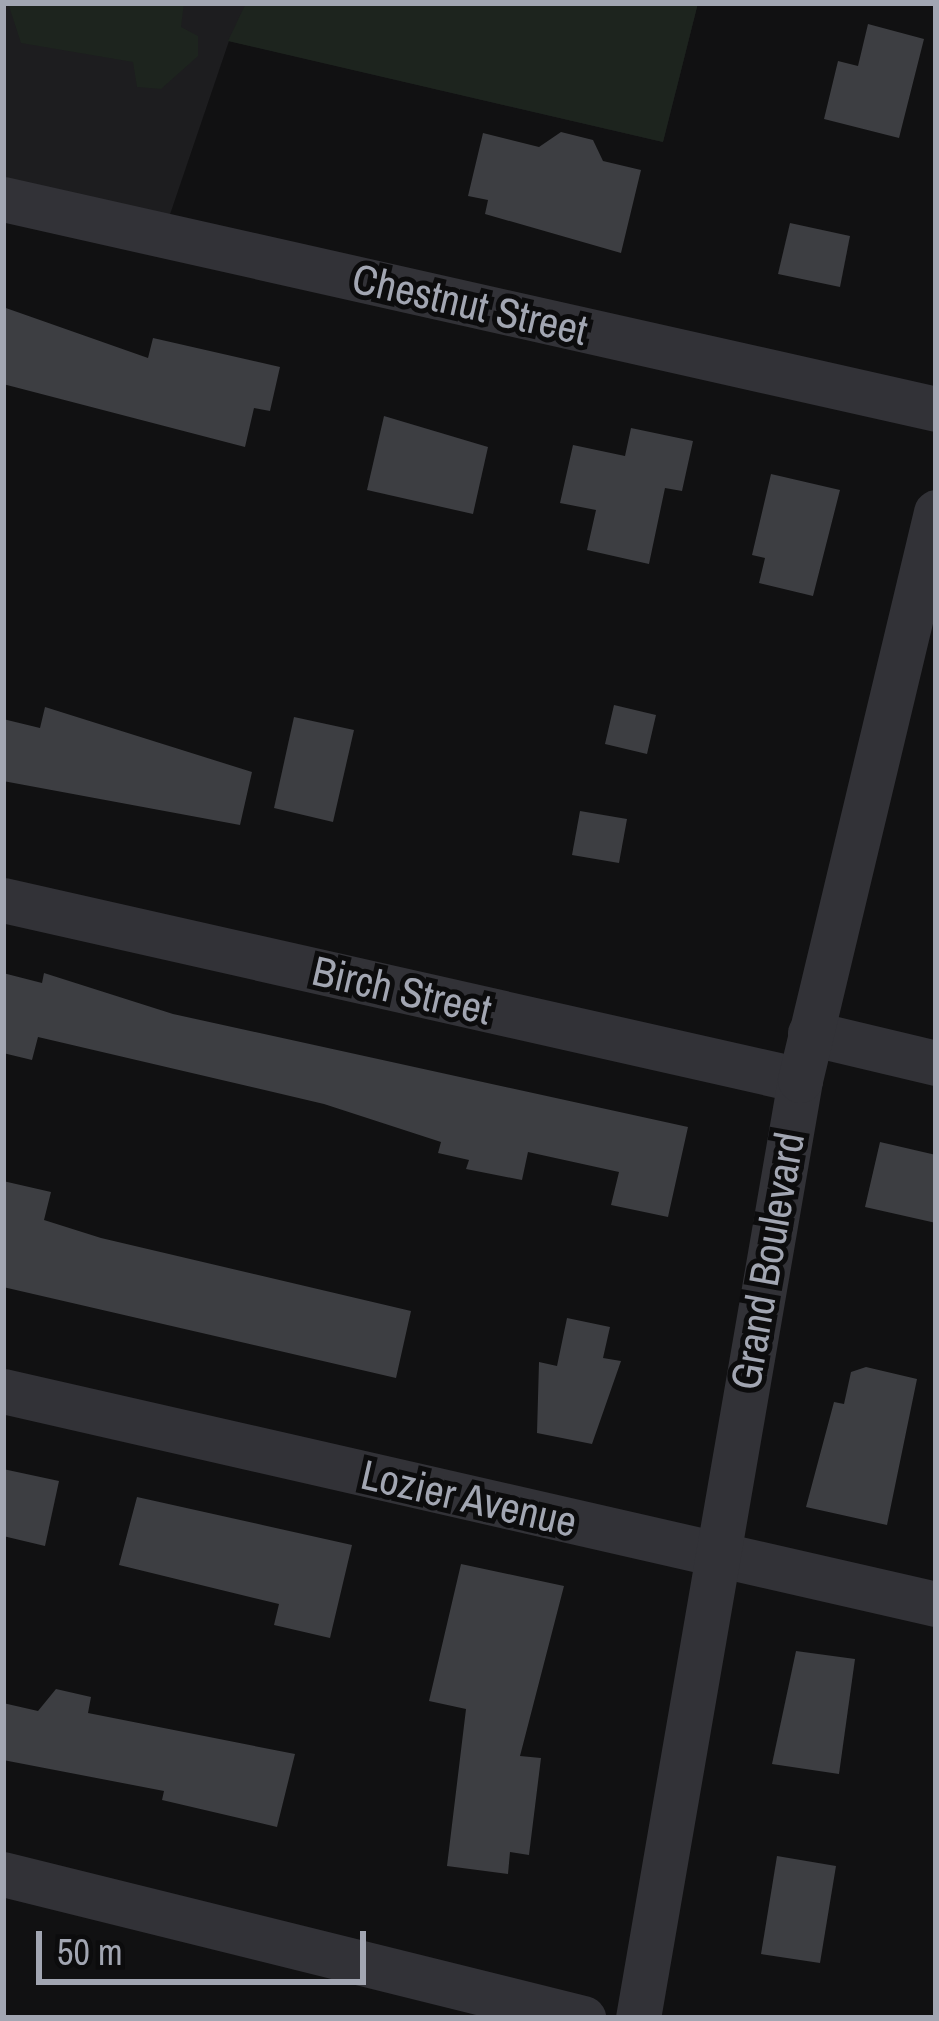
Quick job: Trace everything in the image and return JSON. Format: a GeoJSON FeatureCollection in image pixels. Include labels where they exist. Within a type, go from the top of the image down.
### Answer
{"type":"FeatureCollection","features":[{"type":"Feature","properties":{"kind":"street","name":"Chestnut Street"},"geometry":{"type":"LineString","coordinates":[[3,199],[936,409]]}},
{"type":"Feature","properties":{"kind":"street","name":"Grand Boulevard"},"geometry":{"type":"LineString","coordinates":[[638,2018],[714,1555],[800,1080],[936,512]]}},
{"type":"Feature","properties":{"kind":"street","name":"Birch Street"},"geometry":{"type":"LineString","coordinates":[[3,900],[800,1080]]}},
{"type":"Feature","properties":{"kind":"street"},"geometry":{"type":"LineString","coordinates":[[810,1034],[936,1063]]}},
{"type":"Feature","properties":{"kind":"street","name":"Lozier Avenue"},"geometry":{"type":"LineString","coordinates":[[3,1391],[936,1604]]}},
{"type":"Feature","properties":{"kind":"street"},"geometry":{"type":"LineString","coordinates":[[3,1874],[584,2018]]}},
{"type":"Feature","properties":{"kind":"shaded area"},"geometry":{"type":"Polygon","coordinates":[[[3,3],[698,3],[663,142],[229,41],[163,235],[3,199],[3,3]]]}},
{"type":"Feature","properties":{"kind":"shaded area"},"geometry":{"type":"Polygon","coordinates":[[[8,3],[184,3],[181,27],[198,36],[198,56],[161,89],[137,87],[133,62],[21,43],[8,3]]]}},
{"type":"Feature","properties":{"kind":"shaded area"},"geometry":{"type":"Polygon","coordinates":[[[246,3],[698,3],[663,142],[228,41],[246,3]]]}},
{"type":"Feature","properties":{"kind":"building"},"geometry":{"type":"Polygon","coordinates":[[[868,24],[924,39],[899,138],[824,119],[838,61],[858,66],[868,24]]]}},
{"type":"Feature","properties":{"kind":"building"},"geometry":{"type":"Polygon","coordinates":[[[561,132],[593,140],[603,161],[641,170],[621,253],[485,214],[488,200],[468,196],[483,133],[539,147],[561,132]]]}},
{"type":"Feature","properties":{"kind":"building"},"geometry":{"type":"Polygon","coordinates":[[[790,223],[850,236],[840,287],[778,274],[790,223]]]}},
{"type":"Feature","properties":{"kind":"building"},"geometry":{"type":"Polygon","coordinates":[[[3,307],[148,358],[153,338],[280,367],[270,411],[254,408],[245,447],[3,384],[3,307]]]}},
{"type":"Feature","properties":{"kind":"building"},"geometry":{"type":"Polygon","coordinates":[[[384,416],[488,447],[473,514],[367,490],[384,416]]]}},
{"type":"Feature","properties":{"kind":"building"},"geometry":{"type":"Polygon","coordinates":[[[631,428],[693,441],[682,491],[665,488],[649,564],[587,550],[596,510],[560,503],[573,445],[625,456],[631,428]]]}},
{"type":"Feature","properties":{"kind":"building"},"geometry":{"type":"Polygon","coordinates":[[[771,474],[840,490],[813,596],[759,583],[765,558],[752,555],[771,474]]]}},
{"type":"Feature","properties":{"kind":"building"},"geometry":{"type":"Polygon","coordinates":[[[614,705],[656,715],[647,754],[605,744],[614,705]]]}},
{"type":"Feature","properties":{"kind":"building"},"geometry":{"type":"Polygon","coordinates":[[[45,707],[252,772],[240,825],[3,781],[3,719],[40,728],[45,707]]]}},
{"type":"Feature","properties":{"kind":"building"},"geometry":{"type":"Polygon","coordinates":[[[294,717],[354,730],[333,822],[274,808],[294,717]]]}},
{"type":"Feature","properties":{"kind":"building"},"geometry":{"type":"Polygon","coordinates":[[[580,811],[627,819],[619,863],[572,855],[580,811]]]}},
{"type":"Feature","properties":{"kind":"building"},"geometry":{"type":"Polygon","coordinates":[[[3,973],[42,983],[44,973],[173,1014],[688,1127],[668,1217],[611,1205],[619,1172],[528,1152],[522,1180],[466,1169],[469,1160],[438,1153],[441,1142],[324,1104],[38,1037],[32,1060],[3,1053],[3,973]]]}},
{"type":"Feature","properties":{"kind":"building"},"geometry":{"type":"Polygon","coordinates":[[[880,1142],[936,1155],[936,1223],[865,1207],[880,1142]]]}},
{"type":"Feature","properties":{"kind":"building"},"geometry":{"type":"Polygon","coordinates":[[[3,1181],[51,1192],[44,1220],[101,1238],[411,1311],[396,1378],[3,1287],[3,1181]]]}},
{"type":"Feature","properties":{"kind":"building"},"geometry":{"type":"Polygon","coordinates":[[[567,1318],[610,1327],[603,1358],[621,1361],[592,1444],[537,1433],[539,1362],[557,1366],[567,1318]]]}},
{"type":"Feature","properties":{"kind":"building"},"geometry":{"type":"Polygon","coordinates":[[[866,1367],[917,1379],[887,1525],[806,1507],[834,1402],[844,1404],[851,1372],[866,1367]]]}},
{"type":"Feature","properties":{"kind":"building"},"geometry":{"type":"Polygon","coordinates":[[[3,1469],[59,1481],[45,1546],[3,1536],[3,1469]]]}},
{"type":"Feature","properties":{"kind":"building"},"geometry":{"type":"Polygon","coordinates":[[[137,1497],[352,1545],[330,1638],[274,1625],[279,1604],[119,1565],[137,1497]]]}},
{"type":"Feature","properties":{"kind":"building"},"geometry":{"type":"Polygon","coordinates":[[[461,1564],[564,1586],[520,1756],[541,1758],[529,1855],[510,1852],[508,1874],[447,1866],[466,1709],[429,1701],[461,1564]]]}},
{"type":"Feature","properties":{"kind":"building"},"geometry":{"type":"Polygon","coordinates":[[[796,1651],[855,1659],[839,1774],[772,1764],[796,1651]]]}},
{"type":"Feature","properties":{"kind":"building"},"geometry":{"type":"Polygon","coordinates":[[[56,1689],[91,1697],[88,1713],[295,1754],[277,1827],[162,1800],[164,1791],[3,1760],[3,1703],[38,1711],[56,1689]]]}},
{"type":"Feature","properties":{"kind":"building"},"geometry":{"type":"Polygon","coordinates":[[[777,1856],[836,1866],[820,1963],[761,1954],[777,1856]]]}}]}
